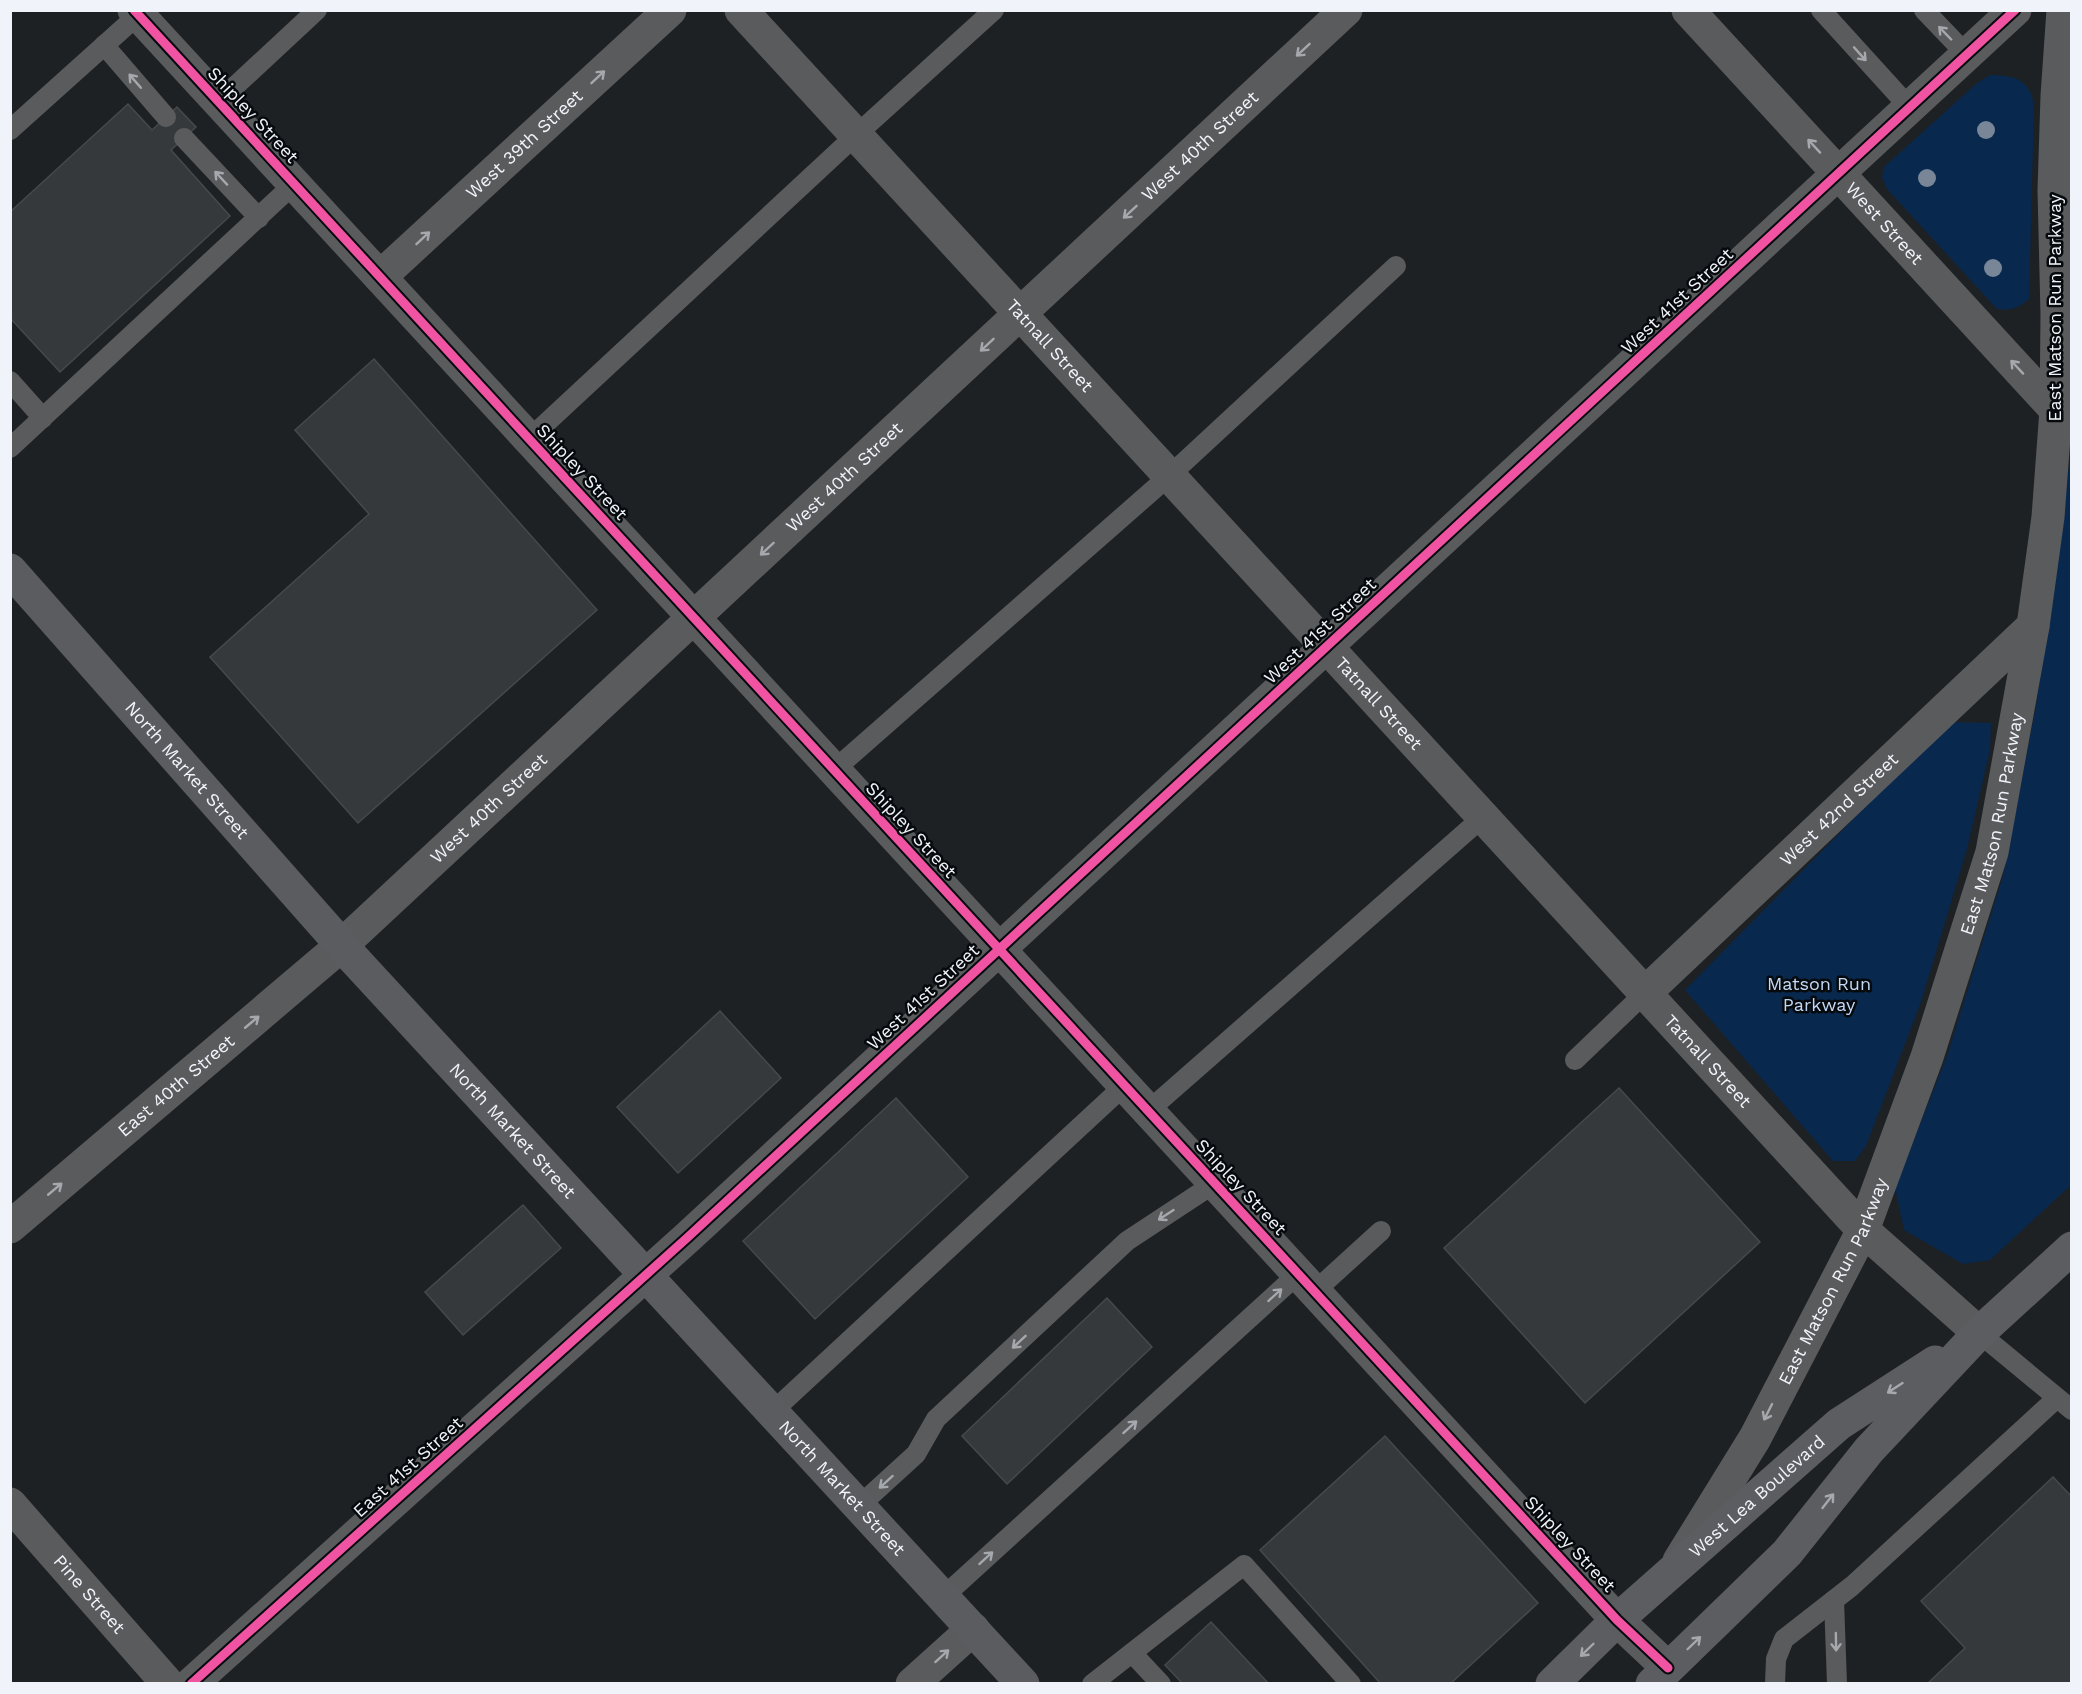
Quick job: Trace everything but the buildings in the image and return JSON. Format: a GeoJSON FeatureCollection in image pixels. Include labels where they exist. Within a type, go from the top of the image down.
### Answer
{"type":"FeatureCollection","features":[{"type":"Feature","properties":{"kind":"main road","name":"North Market Street"},"geometry":{"type":"LineString","coordinates":[[16,586],[342,945],[1023,1683]]}},
{"type":"Feature","properties":{"kind":"street","name":"West 39th Street"},"geometry":{"type":"LineString","coordinates":[[380,277],[670,10]]}},
{"type":"Feature","properties":{"kind":"street","name":"Tatnall Street"},"geometry":{"type":"LineString","coordinates":[[741,10],[1863,1230],[1979,1333]]}},
{"type":"Feature","properties":{"kind":"street","name":"West 40th Street"},"geometry":{"type":"LineString","coordinates":[[342,945],[1346,10]]}},
{"type":"Feature","properties":{"kind":"street","name":"West Street"},"geometry":{"type":"LineString","coordinates":[[1688,10],[2056,410]]}},
{"type":"Feature","properties":{"kind":"street","name":"West 41st Street"},"geometry":{"type":"LineString","coordinates":[[646,1275],[2015,10]]}},
{"type":"Feature","properties":{"kind":"street","name":"East Matson Run Parkway"},"geometry":{"type":"LineString","coordinates":[[1671,1573],[1755,1438],[1863,1230],[1931,1046],[1992,852],[2033,626],[2048,517],[2056,410],[2057,314],[2054,190],[2063,10]]}},
{"type":"Feature","properties":{"kind":"street","name":"Shipley Street"},"geometry":{"type":"LineString","coordinates":[[136,13],[1617,1620],[1667,1678]]}},
{"type":"Feature","properties":{"kind":"street","name":"West 42nd Street"},"geometry":{"type":"LineString","coordinates":[[1645,993],[2033,626]]}},
{"type":"Feature","properties":{"kind":"street","name":"East 40th Street"},"geometry":{"type":"LineString","coordinates":[[10,1227],[342,945]]}},
{"type":"Feature","properties":{"kind":"street","name":"West Lea Boulevard"},"geometry":{"type":"LineString","coordinates":[[1667,1678],[1787,1553],[1869,1450],[1979,1333],[2072,1248]]}},
{"type":"Feature","properties":{"kind":"street","name":"East 41st Street"},"geometry":{"type":"LineString","coordinates":[[191,1683],[646,1275]]}},
{"type":"Feature","properties":{"kind":"street","name":"West Lea Boulevard"},"geometry":{"type":"LineString","coordinates":[[1552,1683],[1617,1620],[1839,1424],[1979,1333]]}},
{"type":"Feature","properties":{"kind":"street","name":"Pine Street"},"geometry":{"type":"LineString","coordinates":[[10,1504],[168,1683]]}},
{"type":"Feature","properties":{"kind":"street"},"geometry":{"type":"LineString","coordinates":[[912,1683],[973,1629]]}},
{"type":"Feature","properties":{"kind":"lane"},"geometry":{"type":"LineString","coordinates":[[218,102],[317,10]]}},
{"type":"Feature","properties":{"kind":"lane"},"geometry":{"type":"LineString","coordinates":[[529,439],[994,10]]}},
{"type":"Feature","properties":{"kind":"lane"},"geometry":{"type":"LineString","coordinates":[[1821,10],[1910,108]]}},
{"type":"Feature","properties":{"kind":"lane"},"geometry":{"type":"LineString","coordinates":[[1924,10],[1967,55]]}},
{"type":"Feature","properties":{"kind":"lane"},"geometry":{"type":"LineString","coordinates":[[10,130],[136,13]]}},
{"type":"Feature","properties":{"kind":"lane"},"geometry":{"type":"LineString","coordinates":[[104,45],[166,117]]}},
{"type":"Feature","properties":{"kind":"lane"},"geometry":{"type":"LineString","coordinates":[[184,138],[259,218]]}},
{"type":"Feature","properties":{"kind":"lane"},"geometry":{"type":"LineString","coordinates":[[10,448],[294,184]]}},
{"type":"Feature","properties":{"kind":"lane"},"geometry":{"type":"LineString","coordinates":[[834,770],[1169,476],[1396,266]]}},
{"type":"Feature","properties":{"kind":"lane"},"geometry":{"type":"LineString","coordinates":[[10,381],[43,418]]}},
{"type":"Feature","properties":{"kind":"lane"},"geometry":{"type":"LineString","coordinates":[[1148,1111],[1483,817]]}},
{"type":"Feature","properties":{"kind":"lane"},"geometry":{"type":"LineString","coordinates":[[1575,1060],[1645,993]]}},
{"type":"Feature","properties":{"kind":"lane"},"geometry":{"type":"LineString","coordinates":[[772,1412],[1125,1085]]}},
{"type":"Feature","properties":{"kind":"lane"},"geometry":{"type":"LineString","coordinates":[[859,1506],[916,1454],[936,1419],[1127,1241],[1215,1183]]}},
{"type":"Feature","properties":{"kind":"lane"},"geometry":{"type":"LineString","coordinates":[[943,1597],[1306,1282],[1381,1231]]}},
{"type":"Feature","properties":{"kind":"lane"},"geometry":{"type":"LineString","coordinates":[[1775,1683],[1776,1659],[1784,1640],[1852,1586],[2064,1404],[1979,1333]]}},
{"type":"Feature","properties":{"kind":"lane"},"geometry":{"type":"LineString","coordinates":[[1092,1683],[1244,1565],[1351,1683]]}},
{"type":"Feature","properties":{"kind":"lane"},"geometry":{"type":"LineString","coordinates":[[1834,1600],[1837,1683]]}},
{"type":"Feature","properties":{"kind":"lane"},"geometry":{"type":"LineString","coordinates":[[1132,1653],[1161,1683]]}},
{"type":"Feature","properties":{"kind":"green space"},"geometry":{"type":"Polygon","coordinates":[[[1990,75],[2007,76],[2020,81],[2029,91],[2034,107],[2029,299],[2018,307],[2006,310],[1997,309],[1887,189],[1882,177],[1884,167],[1976,84],[1990,75]]]}},
{"type":"Feature","properties":{"kind":"green space"},"geometry":{"type":"Polygon","coordinates":[[[2071,451],[2071,1185],[1990,1260],[1963,1264],[1904,1230],[1895,1188],[1948,1053],[2003,876],[2036,706],[2071,451]]]}},
{"type":"Feature","properties":{"kind":"green space","name":"Matson Run Parkway"},"geometry":{"type":"Polygon","coordinates":[[[1949,722],[1991,723],[1990,750],[1967,849],[1921,1002],[1866,1146],[1855,1161],[1833,1161],[1685,990],[1949,722]]]}},
{"type":"Feature","properties":{"kind":"cycle path"},"geometry":{"type":"LineString","coordinates":[[134,10],[1617,1620],[1668,1668]]}},
{"type":"Feature","properties":{"kind":"cycle path"},"geometry":{"type":"LineString","coordinates":[[191,1684],[688,1237],[2015,10]]}}]}
